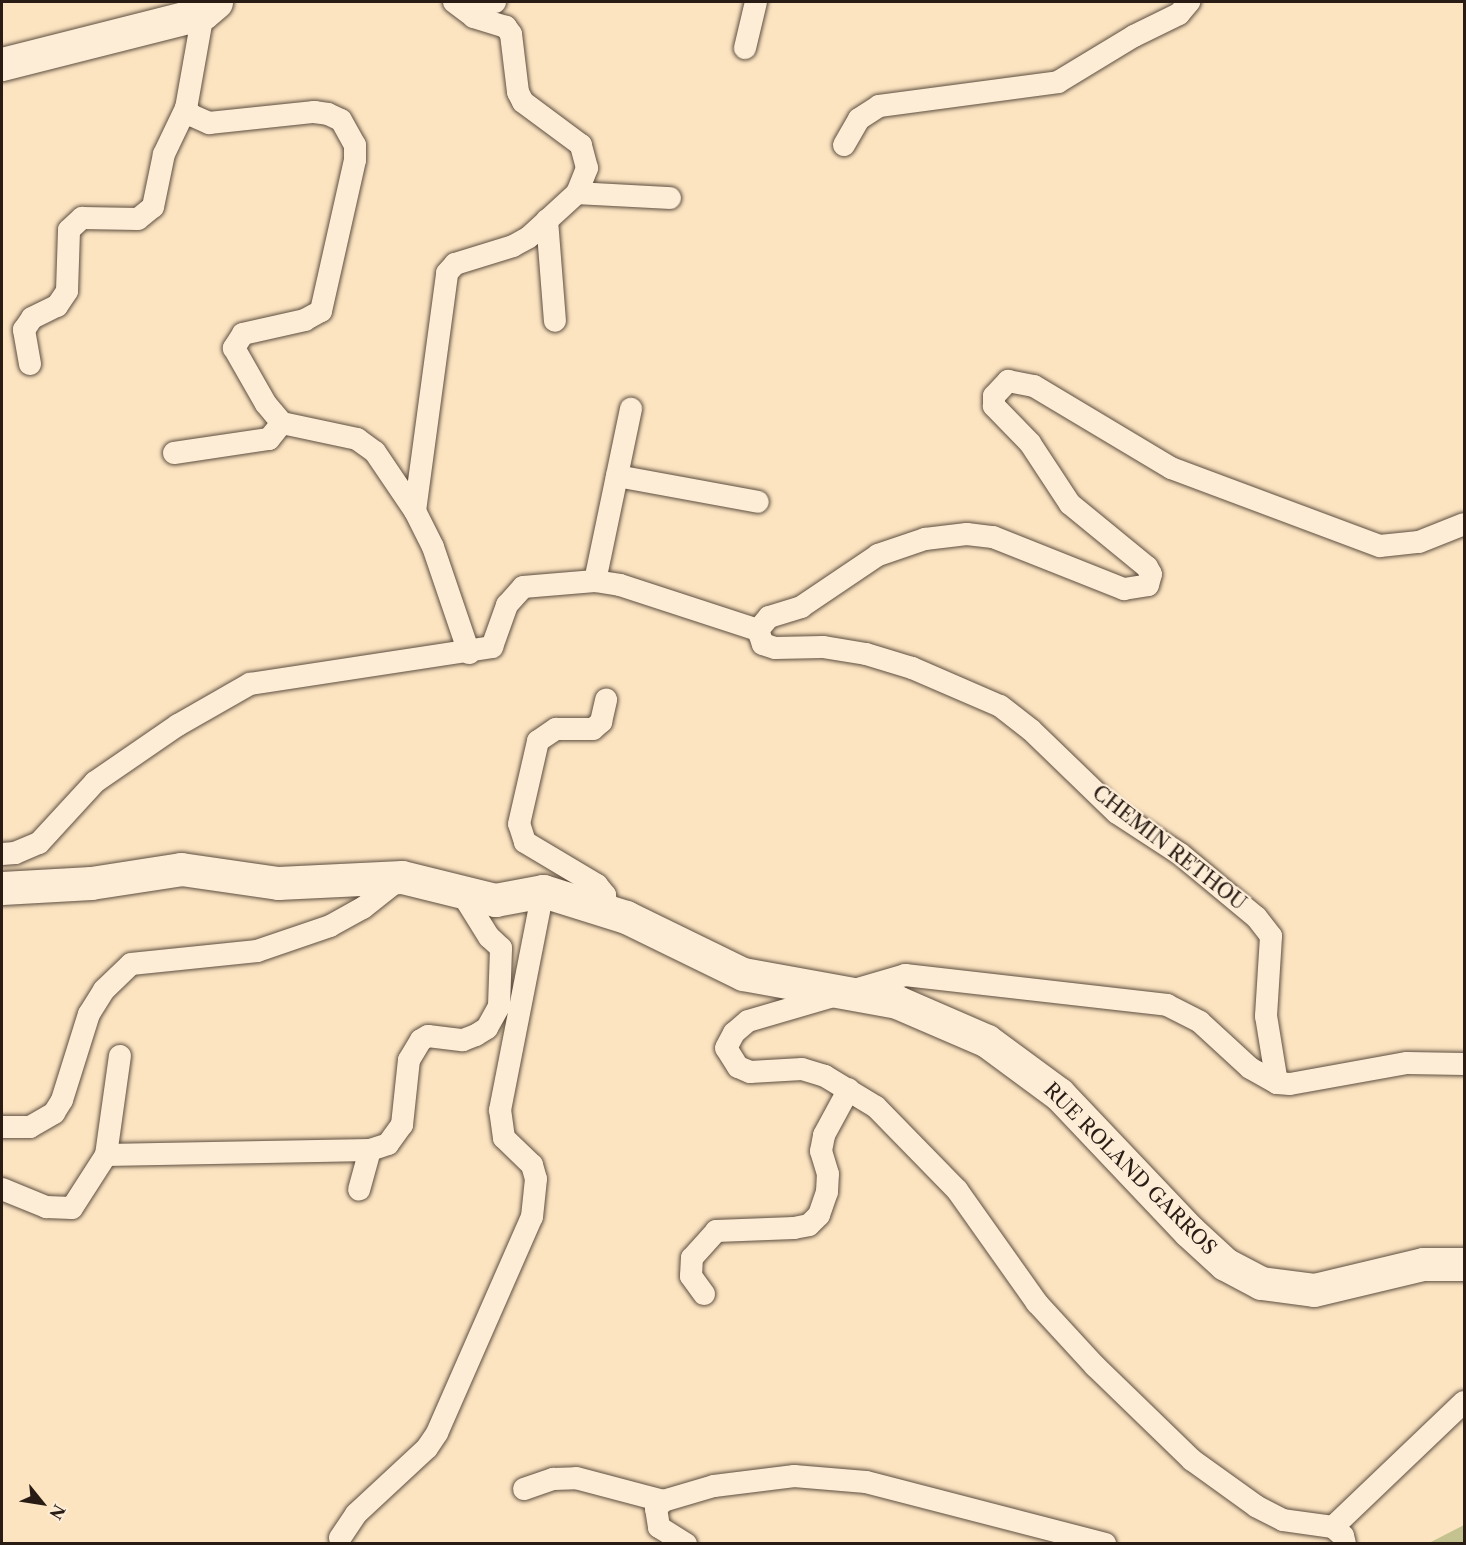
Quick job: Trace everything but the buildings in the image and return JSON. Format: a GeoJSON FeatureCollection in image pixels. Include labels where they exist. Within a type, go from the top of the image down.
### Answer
{"type":"FeatureCollection","features":[{"type":"Feature","properties":{"kind":"main road"},"geometry":{"type":"LineString","coordinates":[[2,64],[210,7]]}},
{"type":"Feature","properties":{"kind":"main road","name":"RUE ROLAND GARROS"},"geometry":{"type":"LineString","coordinates":[[2,888],[91,883],[181,869],[297,884],[402,877],[495,900],[543,891],[606,909],[743,974],[897,1002],[949,1021],[987,1041],[1023,1065],[1059,1094],[1189,1232],[1225,1264],[1261,1283],[1314,1290],[1423,1264],[1464,1264]]}},
{"type":"Feature","properties":{"kind":"street"},"geometry":{"type":"LineString","coordinates":[[415,511],[447,273],[455,264],[472,256],[513,246],[577,193],[585,180],[586,157],[569,135],[543,120],[523,102],[518,92],[511,34],[498,22],[474,17],[454,2]]}},
{"type":"Feature","properties":{"kind":"street"},"geometry":{"type":"LineString","coordinates":[[465,2],[495,2]]}},
{"type":"Feature","properties":{"kind":"street"},"geometry":{"type":"LineString","coordinates":[[745,48],[756,2]]}},
{"type":"Feature","properties":{"kind":"street"},"geometry":{"type":"LineString","coordinates":[[844,145],[859,119],[879,106],[1058,82],[1134,36],[1179,14],[1189,2]]}},
{"type":"Feature","properties":{"kind":"street"},"geometry":{"type":"LineString","coordinates":[[30,364],[24,330],[32,318],[57,306],[67,291],[69,230],[82,218],[138,219],[153,207],[164,154],[186,108],[210,7]]}},
{"type":"Feature","properties":{"kind":"street"},"geometry":{"type":"LineString","coordinates":[[186,108],[198,120],[209,123],[314,112],[328,114],[341,120],[355,145],[355,160],[321,311],[305,320],[243,334],[235,343],[234,348],[266,404],[282,423],[357,439],[375,452],[415,511],[433,547],[469,653]]}},
{"type":"Feature","properties":{"kind":"street"},"geometry":{"type":"LineString","coordinates":[[577,193],[670,198]]}},
{"type":"Feature","properties":{"kind":"street"},"geometry":{"type":"LineString","coordinates":[[547,220],[555,321]]}},
{"type":"Feature","properties":{"kind":"street"},"geometry":{"type":"LineString","coordinates":[[2,854],[15,853],[39,843],[95,782],[178,724],[250,684],[481,652],[497,642],[507,605],[523,587],[596,580],[758,630],[770,617],[801,607],[878,555],[925,539],[967,534],[993,537],[1124,589],[1148,585],[1151,573],[1147,567],[1070,504],[1030,443],[994,406],[994,396],[1008,381],[1034,386],[1171,468],[1380,546],[1419,542],[1464,524]]}},
{"type":"Feature","properties":{"kind":"street"},"geometry":{"type":"LineString","coordinates":[[596,580],[632,409]]}},
{"type":"Feature","properties":{"kind":"street"},"geometry":{"type":"LineString","coordinates":[[174,453],[269,439],[282,423]]}},
{"type":"Feature","properties":{"kind":"street"},"geometry":{"type":"LineString","coordinates":[[618,476],[758,502]]}},
{"type":"Feature","properties":{"kind":"street","name":"CHEMIN RETHOU"},"geometry":{"type":"LineString","coordinates":[[758,630],[764,644],[775,648],[823,647],[866,654],[912,668],[1000,706],[1031,730],[1117,813],[1180,854],[1256,917],[1271,936],[1266,1016],[1277,1083]]}},
{"type":"Feature","properties":{"kind":"street"},"geometry":{"type":"LineString","coordinates":[[606,700],[601,722],[593,729],[556,729],[538,741],[519,824],[525,842],[597,885],[605,895],[606,909]]}},
{"type":"Feature","properties":{"kind":"street"},"geometry":{"type":"LineString","coordinates":[[2,1127],[30,1127],[54,1113],[62,1100],[89,1014],[118,974],[131,964],[257,951],[330,926],[363,908],[402,877]]}},
{"type":"Feature","properties":{"kind":"street"},"geometry":{"type":"LineString","coordinates":[[340,1538],[356,1514],[412,1462],[437,1433],[532,1217],[536,1179],[532,1165],[504,1138],[500,1110],[543,891]]}},
{"type":"Feature","properties":{"kind":"street"},"geometry":{"type":"LineString","coordinates":[[106,1155],[370,1150],[388,1144],[402,1125],[409,1060],[421,1040],[428,1036],[463,1040],[476,1035],[487,1028],[499,1006],[501,948],[489,937],[461,892]]}},
{"type":"Feature","properties":{"kind":"street"},"geometry":{"type":"LineString","coordinates":[[1464,1064],[1407,1063],[1290,1084],[1277,1083],[1251,1068],[1200,1022],[1167,1005],[905,975],[851,994],[748,1021],[734,1033],[726,1048],[738,1066],[750,1072],[802,1070],[849,1089],[903,1131],[949,1181],[1037,1303],[1095,1366],[1192,1460],[1230,1490],[1283,1520],[1339,1535],[1464,1402]]}},
{"type":"Feature","properties":{"kind":"street"},"geometry":{"type":"LineString","coordinates":[[2,1189],[46,1208],[72,1208],[106,1155],[120,1056]]}},
{"type":"Feature","properties":{"kind":"street"},"geometry":{"type":"LineString","coordinates":[[704,1294],[691,1276],[692,1258],[716,1231],[794,1228],[809,1225],[819,1215],[827,1192],[828,1174],[821,1151],[824,1135],[849,1089]]}},
{"type":"Feature","properties":{"kind":"street"},"geometry":{"type":"LineString","coordinates":[[359,1190],[370,1150]]}},
{"type":"Feature","properties":{"kind":"street"},"geometry":{"type":"LineString","coordinates":[[524,1489],[554,1479],[576,1478],[663,1501],[714,1486],[794,1476],[844,1479],[867,1482],[1105,1544]]}},
{"type":"Feature","properties":{"kind":"street"},"geometry":{"type":"LineString","coordinates":[[663,1501],[656,1509],[659,1527],[686,1544]]}},
{"type":"Feature","properties":{"kind":"shaded area"},"geometry":{"type":"Polygon","coordinates":[[[1464,1525],[1464,1543],[1429,1543],[1464,1525]]]}}]}
